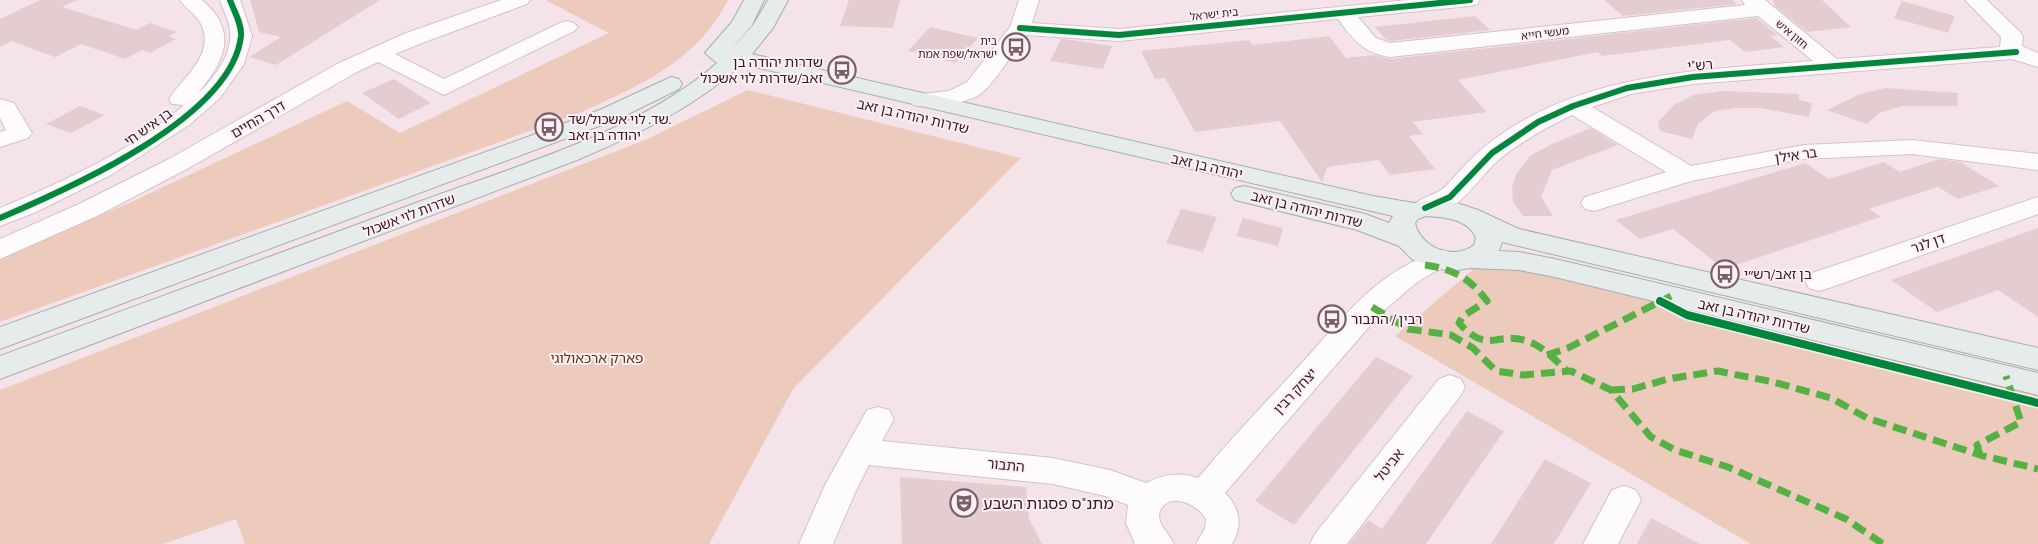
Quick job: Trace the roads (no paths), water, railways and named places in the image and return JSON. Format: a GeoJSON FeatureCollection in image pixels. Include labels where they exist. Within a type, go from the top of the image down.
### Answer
{"type":"FeatureCollection","features":[{"type":"Feature","properties":{"kind":"main road","name":"שדרות לוי אשכול"},"geometry":{"type":"LineString","coordinates":[[0,338],[610,114],[669,85],[724,62],[754,0]]}},
{"type":"Feature","properties":{"kind":"main road","name":"שדרות לוי אשכול"},"geometry":{"type":"LineString","coordinates":[[0,368],[568,155],[644,120],[724,62],[763,28],[778,0]]}},
{"type":"Feature","properties":{"kind":"main road","name":"שדרות יהודה בן זאב"},"geometry":{"type":"LineString","coordinates":[[724,62],[921,100],[1000,118]]}},
{"type":"Feature","properties":{"kind":"main road","name":"שדרות יהודה בן זאב"},"geometry":{"type":"LineString","coordinates":[[724,62],[1358,221],[1408,242],[1426,255],[1456,259],[1520,261],[1556,268],[2038,384]]}},
{"type":"Feature","properties":{"kind":"main road","name":"יהודה בן זאב"},"geometry":{"type":"LineString","coordinates":[[1000,118],[1372,204],[1420,209],[1446,208],[1478,222]]}},
{"type":"Feature","properties":{"kind":"main road"},"geometry":{"type":"LineString","coordinates":[[1408,242],[1402,222],[1404,217],[1420,209]]}},
{"type":"Feature","properties":{"kind":"main road","name":"שדרות יהודה בן זאב"},"geometry":{"type":"LineString","coordinates":[[1478,222],[1512,236],[2038,359]]}},
{"type":"Feature","properties":{"kind":"main road"},"geometry":{"type":"LineString","coordinates":[[1456,259],[1484,254],[1489,244],[1487,233],[1478,222]]}},
{"type":"Feature","properties":{"kind":"street","name":"בן איש חי"},"geometry":{"type":"LineString","coordinates":[[0,203],[68,173],[130,138],[158,118],[196,82],[213,56],[216,42],[214,29],[208,18],[190,0]]}},
{"type":"Feature","properties":{"kind":"street","name":"בן איש חי"},"geometry":{"type":"LineString","coordinates":[[0,218],[37,203],[119,162],[172,126],[202,101],[221,82],[238,52],[242,37],[230,0]]}},
{"type":"Feature","properties":{"kind":"street","name":"דרך החיים"},"geometry":{"type":"LineString","coordinates":[[0,250],[88,210],[178,164],[325,80],[378,54],[430,32],[520,0]]}},
{"type":"Feature","properties":{"kind":"street"},"geometry":{"type":"LineString","coordinates":[[921,100],[954,97],[975,88],[1020,28],[1029,0]]}},
{"type":"Feature","properties":{"kind":"street","name":"בית ישראל"},"geometry":{"type":"LineString","coordinates":[[1020,28],[1119,35],[1308,8],[1344,13],[1376,5],[1470,0]]}},
{"type":"Feature","properties":{"kind":"street"},"geometry":{"type":"LineString","coordinates":[[1975,0],[2028,49]]}},
{"type":"Feature","properties":{"kind":"street"},"geometry":{"type":"LineString","coordinates":[[1985,0],[2028,49]]}},
{"type":"Feature","properties":{"kind":"street","name":"מעשי חייא"},"geometry":{"type":"LineString","coordinates":[[1344,13],[1368,44],[1382,50],[1390,50],[1757,4]]}},
{"type":"Feature","properties":{"kind":"street","name":"חזון איש"},"geometry":{"type":"LineString","coordinates":[[1757,4],[1833,67]]}},
{"type":"Feature","properties":{"kind":"street"},"geometry":{"type":"LineString","coordinates":[[378,54],[444,88],[567,27]]}},
{"type":"Feature","properties":{"kind":"street","name":"רש\"י"},"geometry":{"type":"LineString","coordinates":[[1420,209],[1450,197],[1492,152],[1510,139],[1538,122],[1598,96],[1654,82],[2028,49]]}},
{"type":"Feature","properties":{"kind":"street"},"geometry":{"type":"LineString","coordinates":[[982,81],[985,101],[1000,118]]}},
{"type":"Feature","properties":{"kind":"street"},"geometry":{"type":"LineString","coordinates":[[0,106],[6,108],[20,133],[0,140]]}},
{"type":"Feature","properties":{"kind":"street"},"geometry":{"type":"LineString","coordinates":[[1573,106],[1687,174]]}},
{"type":"Feature","properties":{"kind":"street","name":"בר אילן"},"geometry":{"type":"LineString","coordinates":[[1594,203],[1687,174],[1804,152],[1912,147],[2038,162]]}},
{"type":"Feature","properties":{"kind":"street"},"geometry":{"type":"LineString","coordinates":[[1470,177],[1467,193],[1478,222]]}},
{"type":"Feature","properties":{"kind":"street","name":"דן לנר"},"geometry":{"type":"LineString","coordinates":[[1819,281],[2038,205]]}},
{"type":"Feature","properties":{"kind":"street","name":"יצחק רבין"},"geometry":{"type":"LineString","coordinates":[[1204,494],[1242,448],[1388,290],[1404,267],[1408,242]]}},
{"type":"Feature","properties":{"kind":"street","name":"יצחק רבין"},"geometry":{"type":"LineString","coordinates":[[1388,290],[1425,265],[1456,259]]}},
{"type":"Feature","properties":{"kind":"street","name":"אביטל"},"geometry":{"type":"LineString","coordinates":[[1327,544],[1450,387]]}},
{"type":"Feature","properties":{"kind":"street"},"geometry":{"type":"LineString","coordinates":[[816,544],[878,419]]}},
{"type":"Feature","properties":{"kind":"street","name":"התבור"},"geometry":{"type":"LineString","coordinates":[[860,452],[904,454],[1053,470],[1110,483],[1149,499]]}},
{"type":"Feature","properties":{"kind":"street"},"geometry":{"type":"LineString","coordinates":[[1157,544],[1148,535],[1142,522],[1143,510],[1149,499],[1157,492],[1168,488],[1192,489],[1204,494],[1218,508],[1225,540]]}},
{"type":"Feature","properties":{"kind":"street"},"geometry":{"type":"LineString","coordinates":[[1600,544],[1624,500]]}},
{"type":"Feature","properties":{"kind":"place","name":"בית ישראל/שפת אמת"},"geometry":{"type":"Point","coordinates":[1016,47]}},
{"type":"Feature","properties":{"kind":"place","name":"שדרות יהודה בן זאב/שדרות לוי אשכול"},"geometry":{"type":"Point","coordinates":[842,70]}},
{"type":"Feature","properties":{"kind":"place","name":"שד. לוי אשכול/שד. יהודה בן זאב"},"geometry":{"type":"Point","coordinates":[549,127]}},
{"type":"Feature","properties":{"kind":"place","name":"בן זאב/רש״י"},"geometry":{"type":"Point","coordinates":[1725,274]}},
{"type":"Feature","properties":{"kind":"place","name":"רבין / התבור"},"geometry":{"type":"Point","coordinates":[1332,319]}},
{"type":"Feature","properties":{"kind":"place","name":"מתנ\"ס פסגות השבע"},"geometry":{"type":"Point","coordinates":[964,503]}},
{"type":"Feature","properties":{"kind":"park label","name":"פארק ארכאולוגי"},"geometry":{"type":"Point","coordinates":[597,358]}}]}
